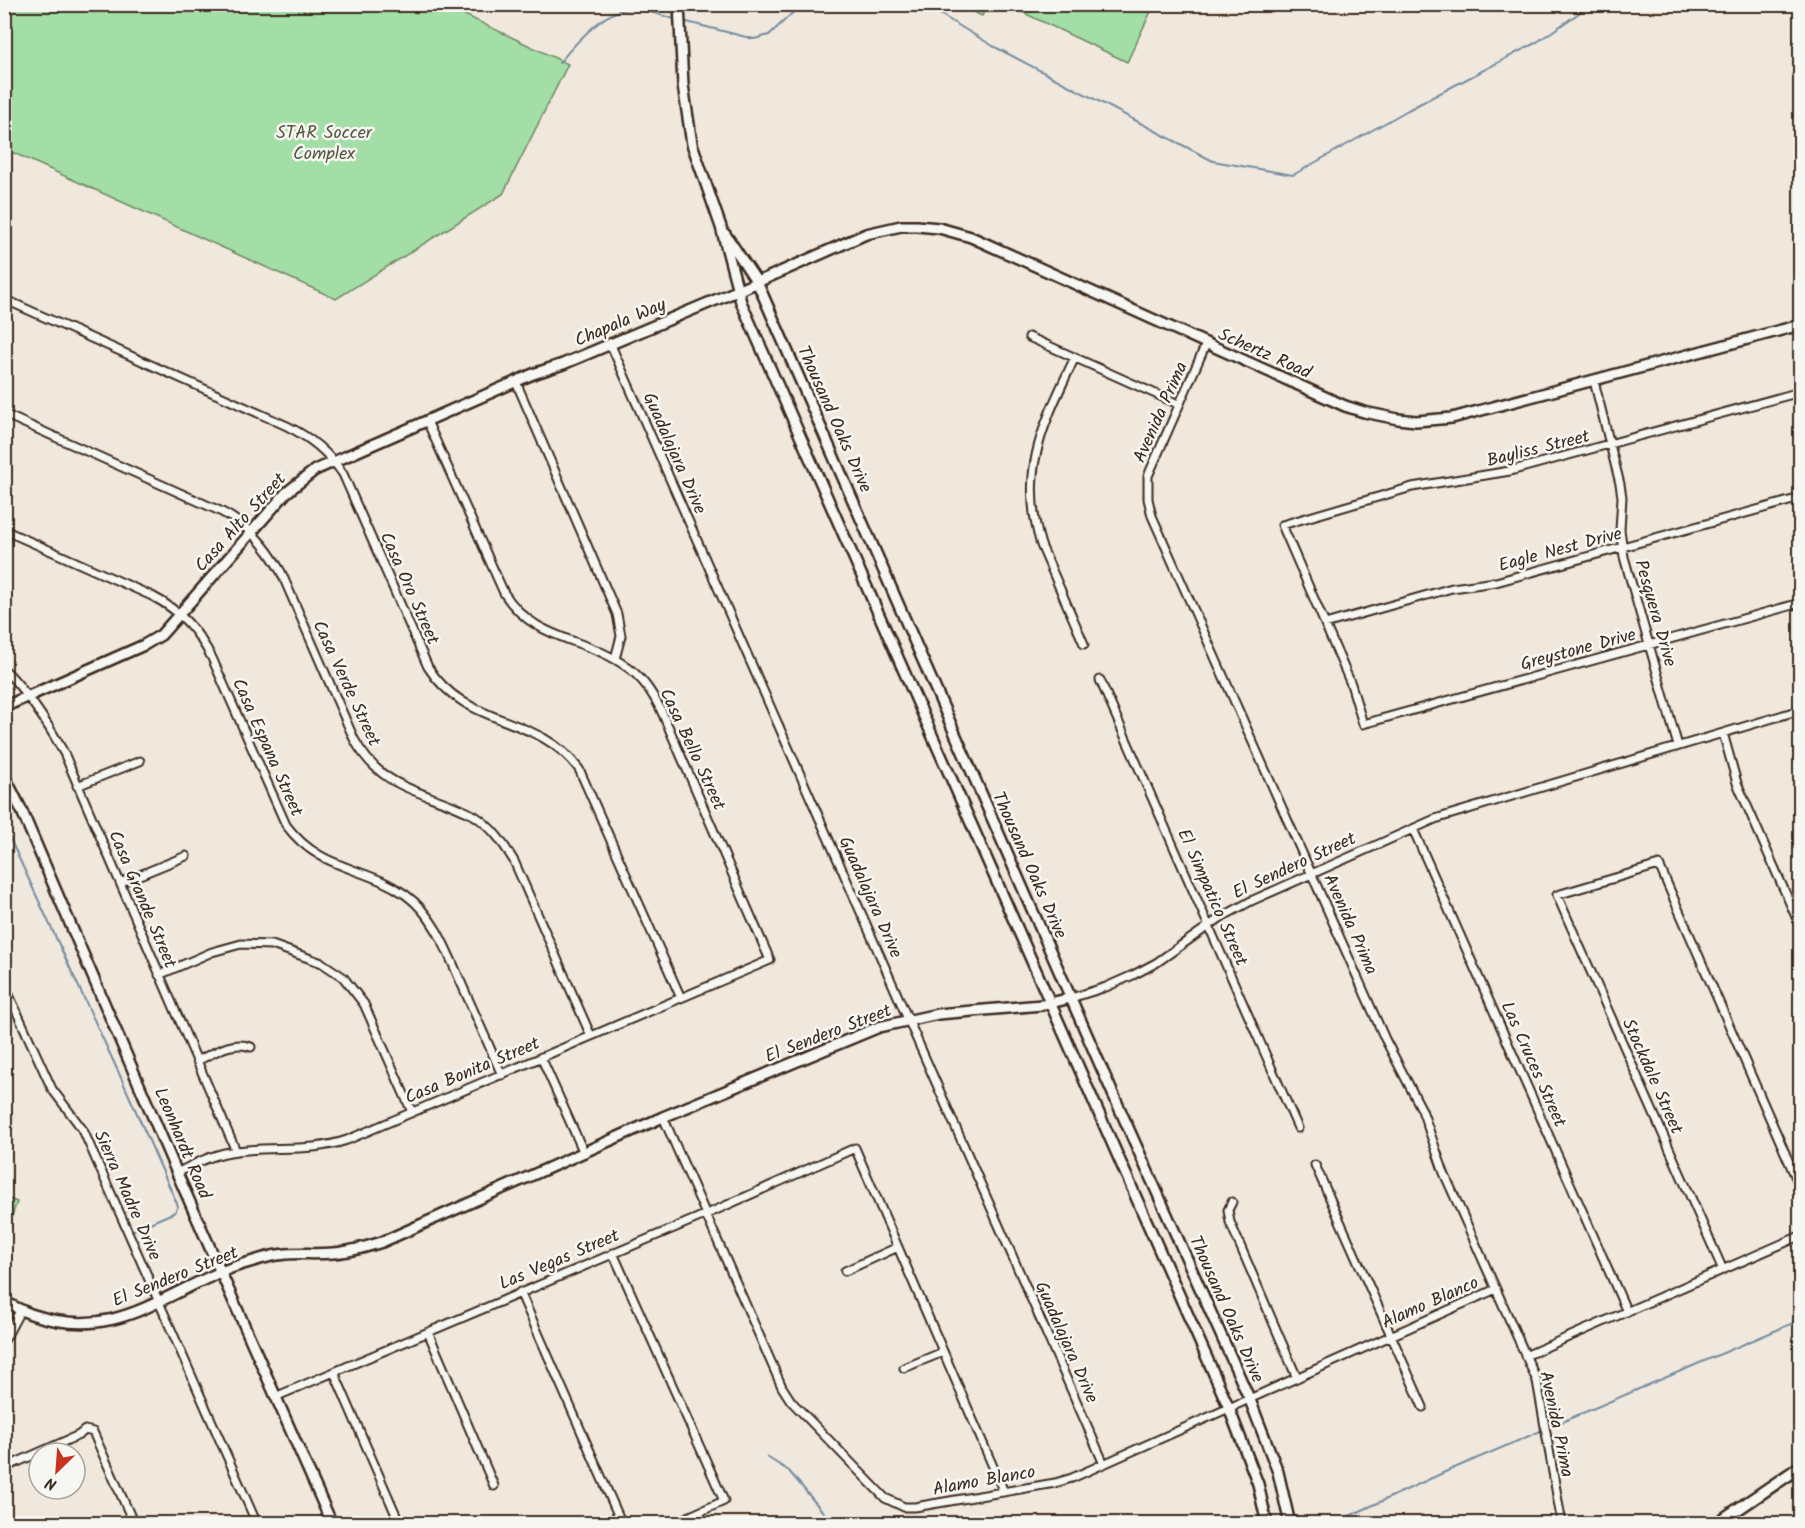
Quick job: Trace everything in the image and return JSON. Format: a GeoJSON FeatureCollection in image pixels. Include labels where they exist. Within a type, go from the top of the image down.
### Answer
{"type":"FeatureCollection","features":[{"type":"Feature","properties":{"kind":"main road"},"geometry":{"type":"LineString","coordinates":[[1716,1524],[1800,1467]]}},
{"type":"Feature","properties":{"kind":"street","name":"Thousand Oaks Drive"},"geometry":{"type":"LineString","coordinates":[[679,4],[682,71],[692,144],[721,227],[737,291],[1229,1408],[1258,1484],[1267,1524]]}},
{"type":"Feature","properties":{"kind":"street","name":"Schertz Road"},"geometry":{"type":"LineString","coordinates":[[737,291],[867,234],[901,226],[939,228],[971,237],[1345,406],[1364,412],[1416,421],[1452,418],[1800,325]]}},
{"type":"Feature","properties":{"kind":"street","name":"Thousand Oaks Drive"},"geometry":{"type":"LineString","coordinates":[[721,227],[757,282],[1250,1400],[1278,1472],[1290,1524]]}},
{"type":"Feature","properties":{"kind":"street","name":"Chapala Way"},"geometry":{"type":"LineString","coordinates":[[516,382],[737,291]]}},
{"type":"Feature","properties":{"kind":"street","name":"Casa Oro Street"},"geometry":{"type":"LineString","coordinates":[[4,299],[303,434],[322,448],[343,474],[428,667],[439,683],[462,703],[549,740],[566,753],[579,769],[681,998]]}},
{"type":"Feature","properties":{"kind":"street"},"geometry":{"type":"LineString","coordinates":[[1029,337],[1178,404]]}},
{"type":"Feature","properties":{"kind":"street","name":"Guadalajara Drive"},"geometry":{"type":"LineString","coordinates":[[610,343],[1104,1464]]}},
{"type":"Feature","properties":{"kind":"street","name":"Avenida Prima"},"geometry":{"type":"LineString","coordinates":[[1206,344],[1148,476],[1148,499],[1152,516],[1385,1039],[1422,1110],[1444,1173],[1537,1381],[1562,1524]]}},
{"type":"Feature","properties":{"kind":"street"},"geometry":{"type":"LineString","coordinates":[[1075,357],[1040,435],[1034,463],[1032,509],[1041,545],[1084,644]]}},
{"type":"Feature","properties":{"kind":"street","name":"Pesquera Drive"},"geometry":{"type":"LineString","coordinates":[[1593,381],[1622,497],[1619,522],[1622,548],[1678,746]]}},
{"type":"Feature","properties":{"kind":"street","name":"Casa Alto Street"},"geometry":{"type":"LineString","coordinates":[[4,708],[144,645],[160,635],[294,484],[315,470],[516,382]]}},
{"type":"Feature","properties":{"kind":"street"},"geometry":{"type":"LineString","coordinates":[[516,382],[617,614],[621,636],[615,659]]}},
{"type":"Feature","properties":{"kind":"street","name":"Bayliss Street"},"geometry":{"type":"LineString","coordinates":[[1325,624],[1282,525],[1412,487],[1510,471],[1800,392]]}},
{"type":"Feature","properties":{"kind":"street","name":"Casa Verde Street"},"geometry":{"type":"LineString","coordinates":[[4,414],[220,511],[252,532],[270,553],[280,572],[354,739],[367,760],[380,772],[404,787],[475,816],[484,822],[504,844],[514,861],[591,1036]]}},
{"type":"Feature","properties":{"kind":"street","name":"Casa Bello Street"},"geometry":{"type":"LineString","coordinates":[[427,421],[504,593],[515,608],[530,621],[553,634],[615,659],[644,681],[661,710],[770,960]]}},
{"type":"Feature","properties":{"kind":"street","name":"Eagle Nest Drive"},"geometry":{"type":"LineString","coordinates":[[1325,624],[1452,588],[1496,582],[1800,498]]}},
{"type":"Feature","properties":{"kind":"street","name":"Casa Espana Street"},"geometry":{"type":"LineString","coordinates":[[4,530],[152,596],[181,614],[198,634],[212,658],[286,825],[298,841],[315,854],[397,889],[423,910],[440,938],[502,1075]]}},
{"type":"Feature","properties":{"kind":"street","name":"Greystone Drive"},"geometry":{"type":"LineString","coordinates":[[1325,624],[1351,684],[1363,724],[1800,603]]}},
{"type":"Feature","properties":{"kind":"street","name":"Casa Grande Street"},"geometry":{"type":"LineString","coordinates":[[4,669],[29,697],[50,727],[64,753],[236,1151]]}},
{"type":"Feature","properties":{"kind":"street","name":"El Simpatico Street"},"geometry":{"type":"LineString","coordinates":[[1100,680],[1298,1128]]}},
{"type":"Feature","properties":{"kind":"street","name":"El Sendero Street"},"geometry":{"type":"LineString","coordinates":[[4,1302],[51,1319],[90,1322],[129,1316],[221,1272],[278,1254],[335,1253],[382,1242],[663,1117],[879,1027],[958,1012],[1050,1004],[1106,987],[1156,963],[1209,925],[1251,901],[1451,813],[1800,710]]}},
{"type":"Feature","properties":{"kind":"street"},"geometry":{"type":"LineString","coordinates":[[1723,733],[1737,783],[1800,926]]}},
{"type":"Feature","properties":{"kind":"street"},"geometry":{"type":"LineString","coordinates":[[77,786],[140,761]]}},
{"type":"Feature","properties":{"kind":"street","name":"Leonhardt Road"},"geometry":{"type":"LineString","coordinates":[[4,775],[21,808],[177,1173],[332,1524]]}},
{"type":"Feature","properties":{"kind":"street","name":"Las Cruces Street"},"geometry":{"type":"LineString","coordinates":[[1413,829],[1627,1312]]}},
{"type":"Feature","properties":{"kind":"street"},"geometry":{"type":"LineString","coordinates":[[120,883],[186,856]]}},
{"type":"Feature","properties":{"kind":"street","name":"Stockdale Street"},"geometry":{"type":"LineString","coordinates":[[1723,1270],[1557,895],[1659,865],[1800,1187]]}},
{"type":"Feature","properties":{"kind":"street"},"geometry":{"type":"LineString","coordinates":[[159,975],[212,952],[231,946],[251,944],[282,948],[330,967],[349,984],[364,1004],[412,1112]]}},
{"type":"Feature","properties":{"kind":"street","name":"Casa Bonita Street"},"geometry":{"type":"LineString","coordinates":[[177,1173],[219,1154],[332,1145],[770,960]]}},
{"type":"Feature","properties":{"kind":"street","name":"Sierra Madre Drive"},"geometry":{"type":"LineString","coordinates":[[4,984],[52,1089],[83,1130],[257,1524]]}},
{"type":"Feature","properties":{"kind":"street"},"geometry":{"type":"LineString","coordinates":[[197,1061],[232,1045],[240,1044],[251,1047]]}},
{"type":"Feature","properties":{"kind":"street"},"geometry":{"type":"LineString","coordinates":[[542,1057],[584,1153]]}},
{"type":"Feature","properties":{"kind":"street","name":"Alamo Blanco"},"geometry":{"type":"LineString","coordinates":[[663,1117],[782,1387],[791,1401],[885,1498],[904,1507],[1055,1483],[1088,1472],[1496,1289]]}},
{"type":"Feature","properties":{"kind":"street","name":"Las Vegas Street"},"geometry":{"type":"LineString","coordinates":[[275,1397],[706,1214],[855,1148],[898,1247]]}},
{"type":"Feature","properties":{"kind":"street"},"geometry":{"type":"LineString","coordinates":[[1315,1165],[1423,1407]]}},
{"type":"Feature","properties":{"kind":"street"},"geometry":{"type":"LineString","coordinates":[[1232,1202],[1228,1210],[1230,1222],[1297,1378]]}},
{"type":"Feature","properties":{"kind":"street"},"geometry":{"type":"LineString","coordinates":[[1525,1356],[1800,1236]]}},
{"type":"Feature","properties":{"kind":"street"},"geometry":{"type":"LineString","coordinates":[[845,1271],[898,1247],[1004,1492]]}},
{"type":"Feature","properties":{"kind":"street"},"geometry":{"type":"LineString","coordinates":[[613,1253],[724,1501],[672,1524]]}},
{"type":"Feature","properties":{"kind":"street"},"geometry":{"type":"LineString","coordinates":[[520,1292],[622,1524]]}},
{"type":"Feature","properties":{"kind":"street"},"geometry":{"type":"LineString","coordinates":[[4,1341],[21,1310]]}},
{"type":"Feature","properties":{"kind":"street"},"geometry":{"type":"LineString","coordinates":[[428,1332],[494,1485]]}},
{"type":"Feature","properties":{"kind":"street"},"geometry":{"type":"LineString","coordinates":[[904,1368],[943,1352]]}},
{"type":"Feature","properties":{"kind":"street"},"geometry":{"type":"LineString","coordinates":[[334,1372],[400,1524]]}},
{"type":"Feature","properties":{"kind":"street"},"geometry":{"type":"LineString","coordinates":[[4,1468],[85,1431],[93,1432],[135,1524]]}},
{"type":"Feature","properties":{"kind":"green space","name":"STAR Soccer Complex"},"geometry":{"type":"Polygon","coordinates":[[[5,4],[444,5],[568,64],[503,194],[336,299],[5,149],[5,4]]]}},
{"type":"Feature","properties":{"kind":"green space"},"geometry":{"type":"Polygon","coordinates":[[[987,4],[982,16],[958,5],[987,4]]]}},
{"type":"Feature","properties":{"kind":"green space"},"geometry":{"type":"Polygon","coordinates":[[[1007,5],[1154,5],[1127,62],[1007,5]]]}},
{"type":"Feature","properties":{"kind":"green space"},"geometry":{"type":"Polygon","coordinates":[[[4,1197],[17,1202],[12,1216],[5,1213],[4,1197]]]}},
{"type":"Feature","properties":{"kind":"waterway"},"geometry":{"type":"LineString","coordinates":[[683,21],[754,39],[769,35],[802,4]]}},
{"type":"Feature","properties":{"kind":"waterway"},"geometry":{"type":"LineString","coordinates":[[923,4],[993,46],[1213,161],[1293,175],[1408,110],[1537,42],[1579,13],[1584,4]]}},
{"type":"Feature","properties":{"kind":"waterway"},"geometry":{"type":"LineString","coordinates":[[559,63],[589,30],[618,11],[640,10],[678,20]]}},
{"type":"Feature","properties":{"kind":"waterway"},"geometry":{"type":"LineString","coordinates":[[4,826],[178,1206],[175,1212],[134,1230]]}},
{"type":"Feature","properties":{"kind":"waterway"},"geometry":{"type":"LineString","coordinates":[[1332,1524],[1445,1472],[1800,1320]]}},
{"type":"Feature","properties":{"kind":"waterway"},"geometry":{"type":"LineString","coordinates":[[767,1457],[789,1471],[833,1524]]}}]}
